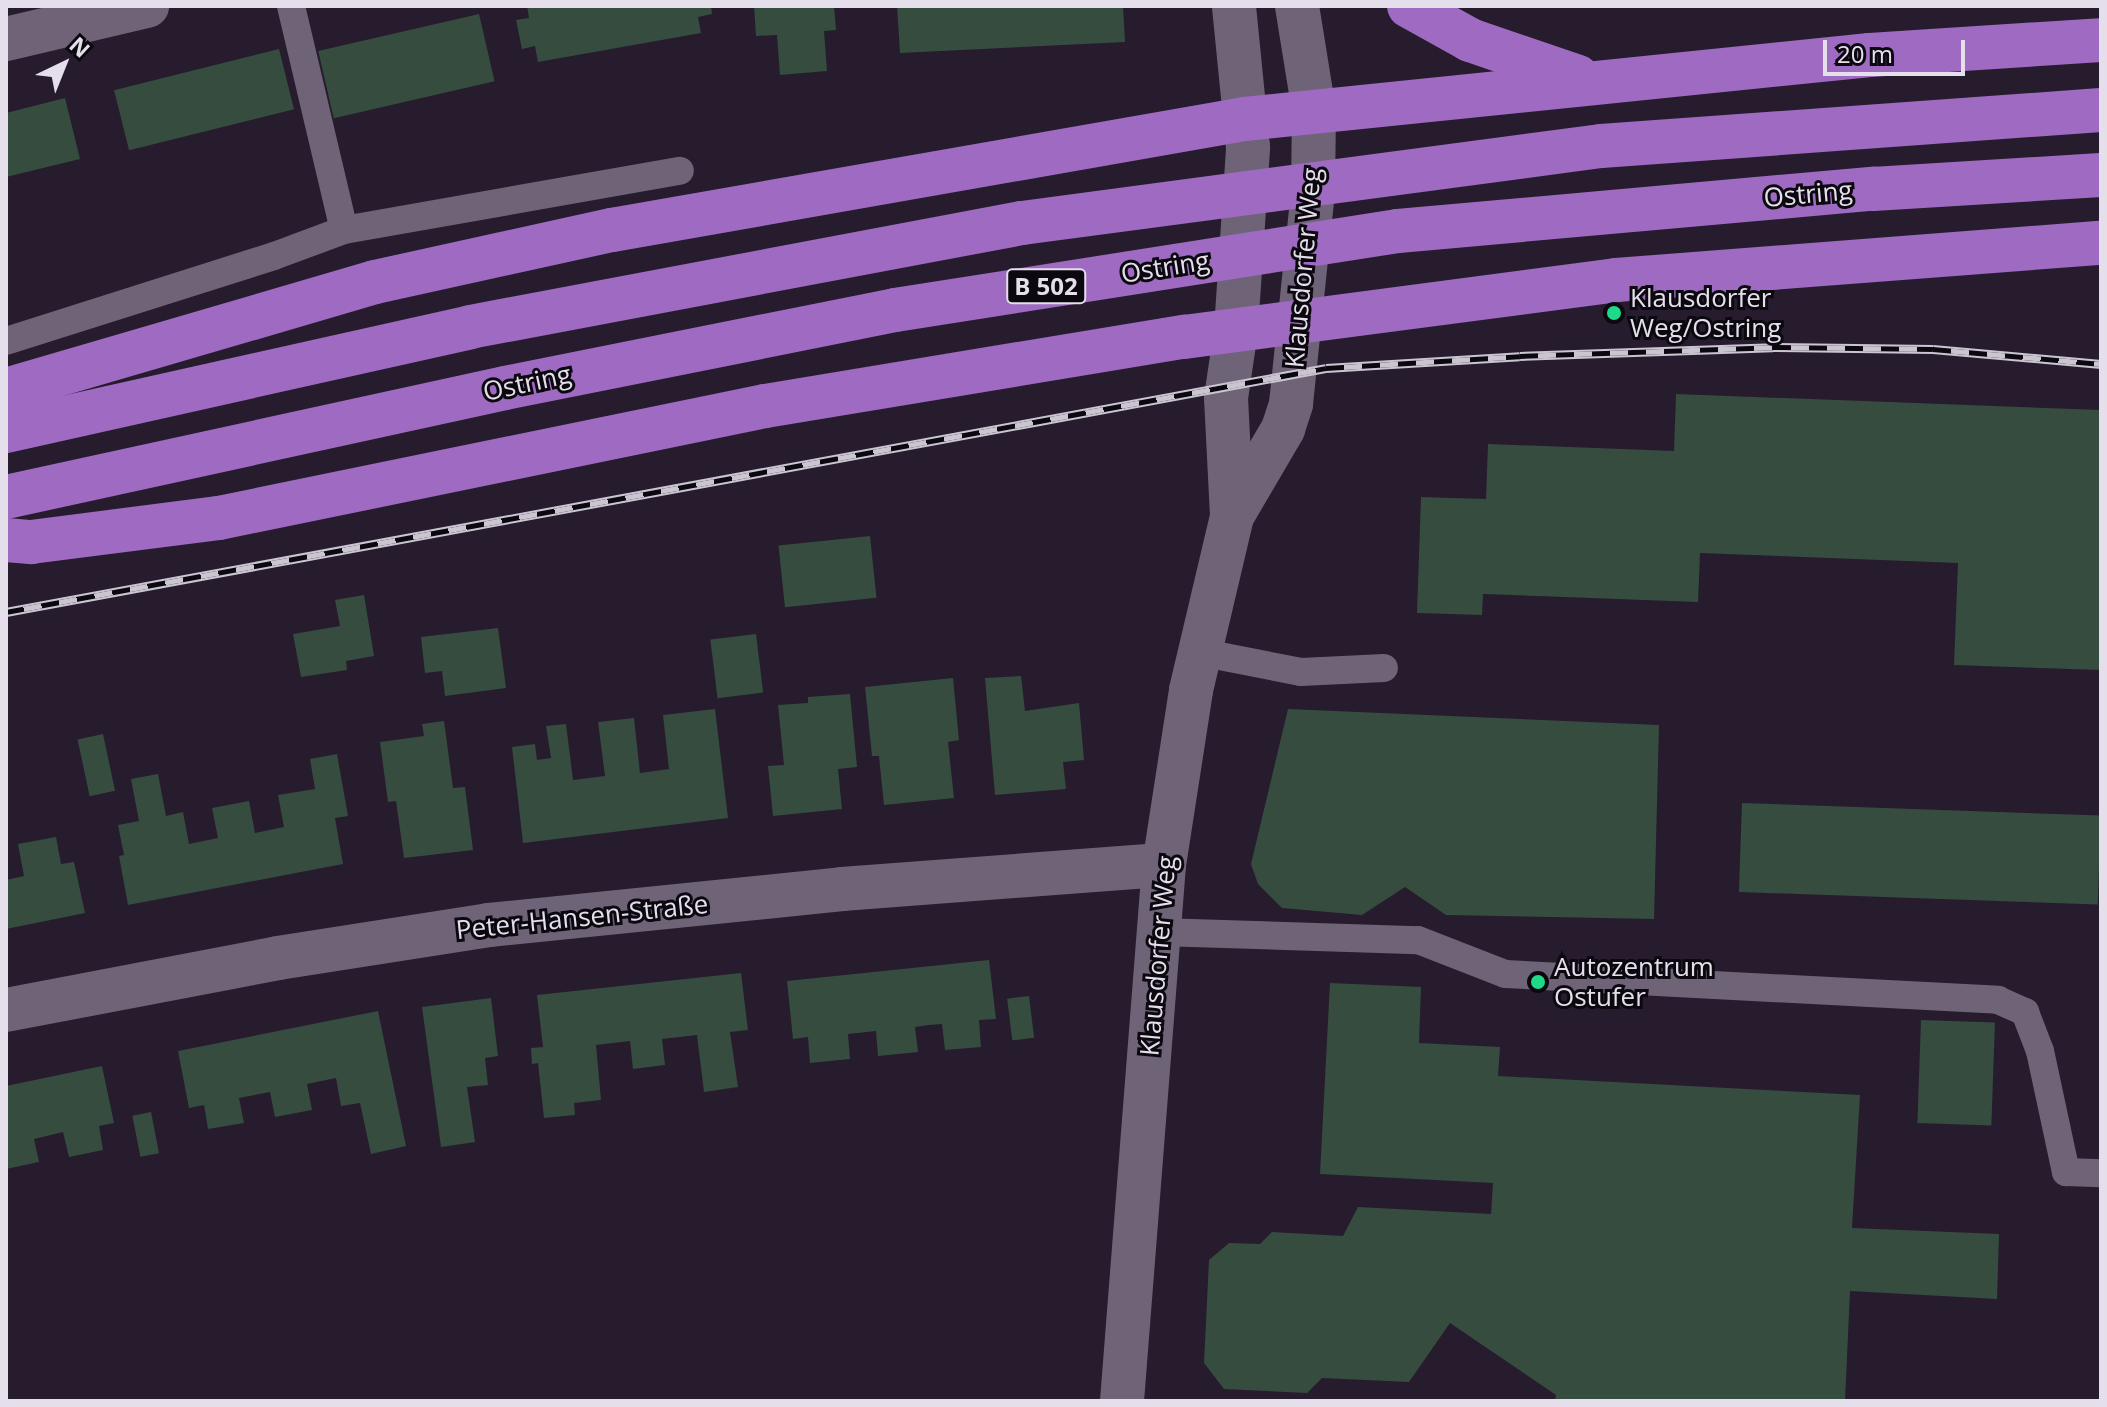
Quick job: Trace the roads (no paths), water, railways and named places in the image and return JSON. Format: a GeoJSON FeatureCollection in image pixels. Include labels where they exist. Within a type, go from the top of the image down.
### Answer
{"type":"FeatureCollection","features":[{"type":"Feature","properties":{"kind":"highway"},"geometry":{"type":"LineString","coordinates":[[1409,6],[1470,40],[1595,82]]}},
{"type":"Feature","properties":{"kind":"highway"},"geometry":{"type":"LineString","coordinates":[[6,390],[375,282],[567,240],[790,197],[1314,125],[1595,82],[1870,55],[2101,40]]}},
{"type":"Feature","properties":{"kind":"highway"},"geometry":{"type":"LineString","coordinates":[[6,431],[470,327],[1022,223],[1601,146],[2101,110]]}},
{"type":"Feature","properties":{"kind":"highway","name":"Ostring"},"geometry":{"type":"LineString","coordinates":[[6,497],[490,391],[895,310],[1382,233],[1873,189],[2101,175]]}},
{"type":"Feature","properties":{"kind":"highway"},"geometry":{"type":"LineString","coordinates":[[6,540],[31,542],[219,518],[765,406],[1236,327],[1616,280],[2101,243]]}},
{"type":"Feature","properties":{"kind":"street"},"geometry":{"type":"LineString","coordinates":[[6,39],[147,6]]}},
{"type":"Feature","properties":{"kind":"street","name":"Klausdorfer Weg"},"geometry":{"type":"LineString","coordinates":[[1232,516],[1226,416],[1236,327],[1246,133],[1234,6]]}},
{"type":"Feature","properties":{"kind":"street","name":"Klausdorfer Weg"},"geometry":{"type":"LineString","coordinates":[[1122,1401],[1164,865],[1199,652],[1232,516],[1283,429],[1291,404],[1301,319],[1314,125],[1297,6]]}},
{"type":"Feature","properties":{"kind":"street","name":"Peter-Hansen-Straße"},"geometry":{"type":"LineString","coordinates":[[6,1010],[278,958],[489,925],[842,889],[1164,865]]}},
{"type":"Feature","properties":{"kind":"lane"},"geometry":{"type":"LineString","coordinates":[[291,6],[344,230]]}},
{"type":"Feature","properties":{"kind":"lane"},"geometry":{"type":"LineString","coordinates":[[6,341],[274,256],[344,230],[680,171]]}},
{"type":"Feature","properties":{"kind":"lane"},"geometry":{"type":"LineString","coordinates":[[1199,652],[1301,672],[1384,668]]}},
{"type":"Feature","properties":{"kind":"lane"},"geometry":{"type":"LineString","coordinates":[[1159,932],[1418,940],[1505,974],[1998,1000],[2025,1012],[2040,1051],[2066,1172],[2101,1173]]}},
{"type":"Feature","properties":{"kind":"railway"},"geometry":{"type":"LineString","coordinates":[[6,612],[1326,368],[1520,356],[1773,347],[1933,349],[2101,364]]}},
{"type":"Feature","properties":{"kind":"place","name":"Klausdorfer Weg/Ostring"},"geometry":{"type":"Point","coordinates":[1614,313]}},
{"type":"Feature","properties":{"kind":"place","name":"Autozentrum Ostufer"},"geometry":{"type":"Point","coordinates":[1538,982]}}]}
